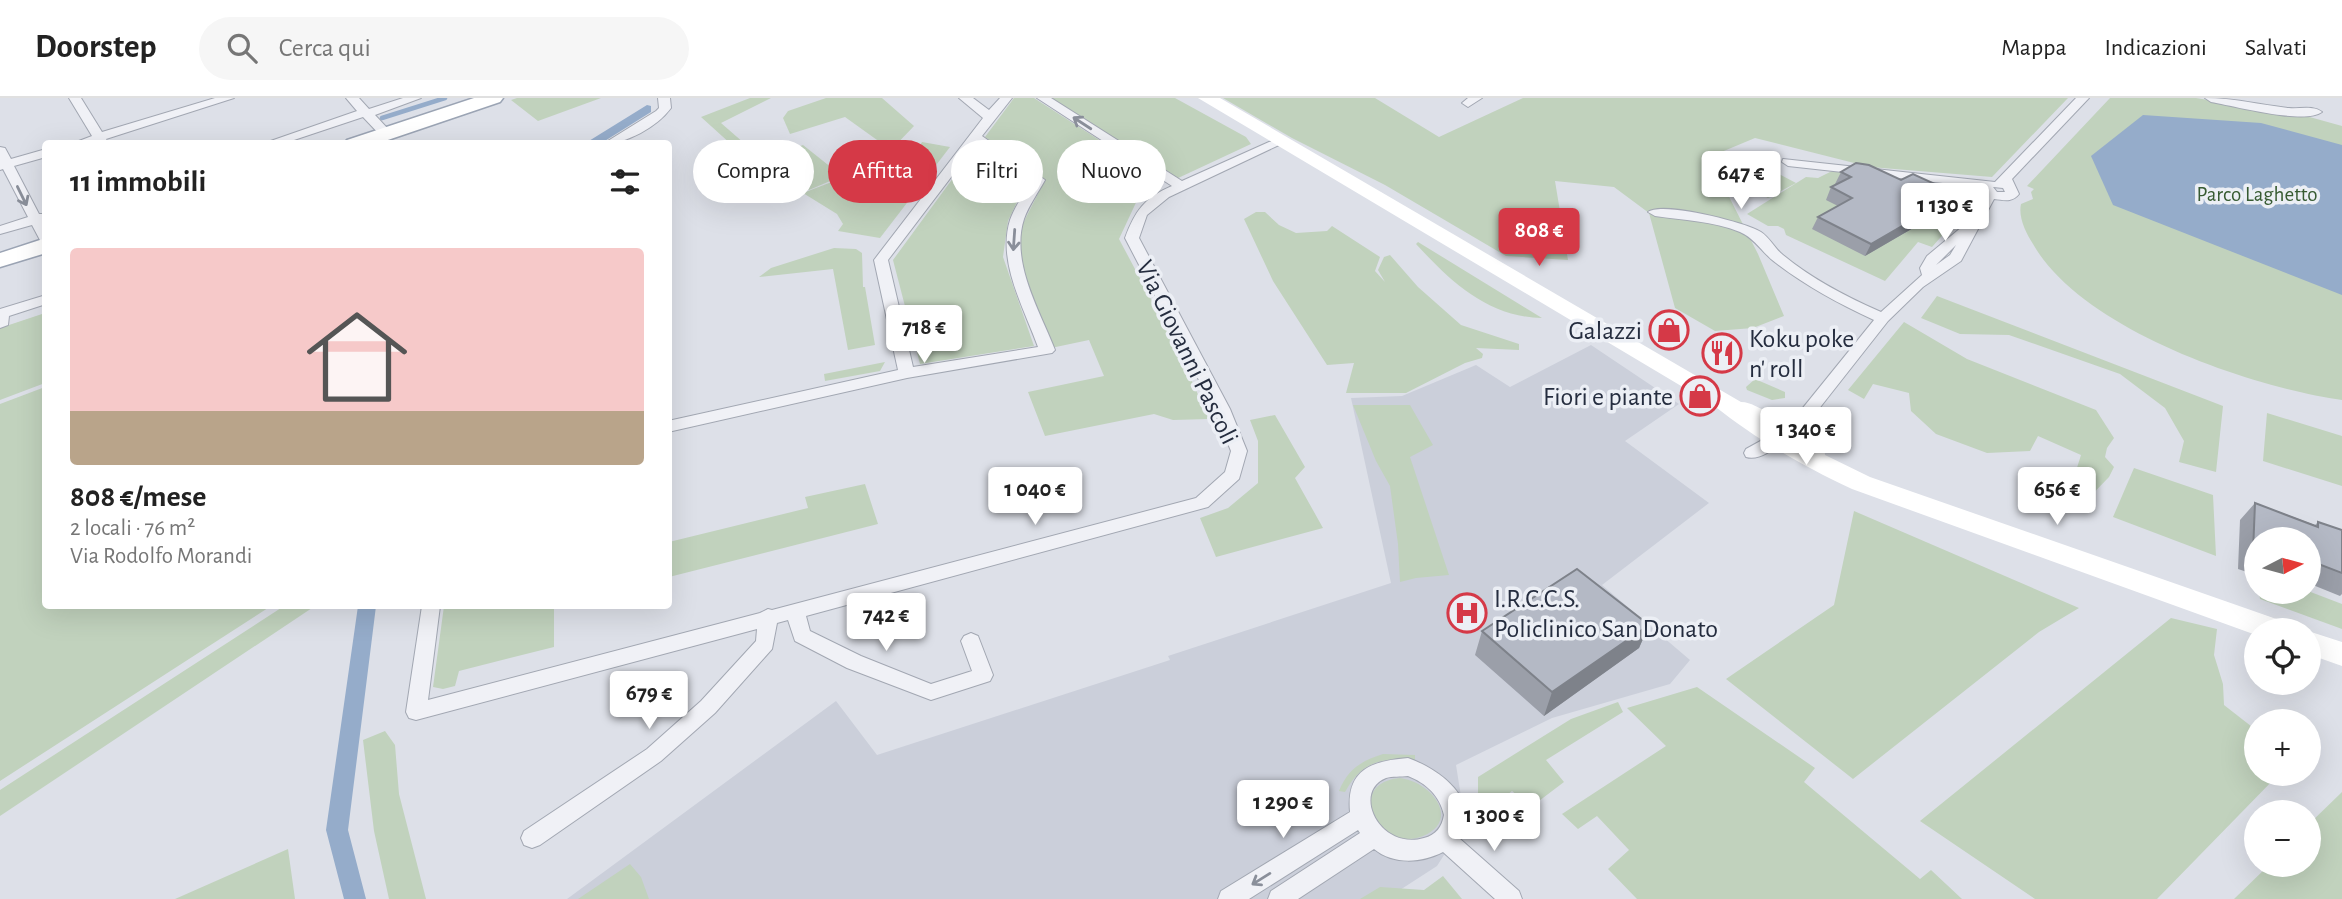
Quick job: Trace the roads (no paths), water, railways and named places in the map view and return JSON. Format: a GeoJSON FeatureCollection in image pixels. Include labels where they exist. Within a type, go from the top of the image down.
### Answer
{"type":"FeatureCollection","features":[{"type":"Feature","properties":{"kind":"main road"},"geometry":{"type":"LineString","coordinates":[[365,140],[493,98]]}},
{"type":"Feature","properties":{"kind":"main road"},"geometry":{"type":"LineString","coordinates":[[0,260],[42,246]]}},
{"type":"Feature","properties":{"kind":"street"},"geometry":{"type":"LineString","coordinates":[[75,98],[101,140],[228,98]]}},
{"type":"Feature","properties":{"kind":"street"},"geometry":{"type":"LineString","coordinates":[[180,98],[188,110]]}},
{"type":"Feature","properties":{"kind":"street"},"geometry":{"type":"LineString","coordinates":[[352,98],[385,133]]}},
{"type":"Feature","properties":{"kind":"street"},"geometry":{"type":"LineString","coordinates":[[281,140],[415,98]]}},
{"type":"Feature","properties":{"kind":"street"},"geometry":{"type":"LineString","coordinates":[[616,140],[660,114],[665,108],[664,98]]}},
{"type":"Feature","properties":{"kind":"street"},"geometry":{"type":"LineString","coordinates":[[907,373],[881,260],[976,137],[994,107],[965,98]]}},
{"type":"Feature","properties":{"kind":"street"},"geometry":{"type":"LineString","coordinates":[[1043,98],[1181,186]]}},
{"type":"Feature","properties":{"kind":"street"},"geometry":{"type":"LineString","coordinates":[[1193,98],[1312,166],[1325,168]]}},
{"type":"Feature","properties":{"kind":"street"},"geometry":{"type":"LineString","coordinates":[[1199,98],[1270,139],[1273,145]]}},
{"type":"Feature","properties":{"kind":"street"},"geometry":{"type":"LineString","coordinates":[[1207,98],[1725,401],[1792,432],[1861,483],[2244,619]]}},
{"type":"Feature","properties":{"kind":"street"},"geometry":{"type":"LineString","coordinates":[[1752,453],[1792,432],[1887,314],[1929,276],[1956,258],[1975,221],[1996,190],[2083,98]]}},
{"type":"Feature","properties":{"kind":"street"},"geometry":{"type":"LineString","coordinates":[[2211,98],[2291,112],[2316,112]]}},
{"type":"Feature","properties":{"kind":"street"},"geometry":{"type":"LineString","coordinates":[[672,426],[907,373],[1047,350],[1013,256],[1015,225],[1022,206],[1038,180],[976,137]]}},
{"type":"Feature","properties":{"kind":"street","name":"Via Giovanni Pascoli"},"geometry":{"type":"LineString","coordinates":[[431,609],[416,712],[768,616],[1202,503],[1233,475],[1239,451],[1229,425],[1132,238],[1141,213],[1164,194],[1273,145]]}},
{"type":"Feature","properties":{"kind":"street"},"geometry":{"type":"LineString","coordinates":[[0,151],[3,165],[40,217],[0,230]]}},
{"type":"Feature","properties":{"kind":"street"},"geometry":{"type":"LineString","coordinates":[[3,165],[42,154]]}},
{"type":"Feature","properties":{"kind":"street"},"geometry":{"type":"LineString","coordinates":[[1788,162],[1967,181],[1996,190]]}},
{"type":"Feature","properties":{"kind":"street"},"geometry":{"type":"LineString","coordinates":[[1655,212],[1724,223],[1756,235],[1775,256],[1843,301],[1887,314]]}},
{"type":"Feature","properties":{"kind":"street"},"geometry":{"type":"LineString","coordinates":[[0,323],[3,322],[1,314],[42,300]]}},
{"type":"Feature","properties":{"kind":"street"},"geometry":{"type":"LineString","coordinates":[[796,609],[802,636],[854,662],[931,692],[983,675],[971,641]]}},
{"type":"Feature","properties":{"kind":"street"},"geometry":{"type":"LineString","coordinates":[[531,838],[654,755],[708,707],[765,644],[768,616]]}},
{"type":"Feature","properties":{"kind":"street"},"geometry":{"type":"LineString","coordinates":[[2321,647],[2342,654]]}},
{"type":"Feature","properties":{"kind":"street"},"geometry":{"type":"LineString","coordinates":[[1279,899],[1370,839],[1358,805],[1360,792],[1370,777],[1394,767],[1416,769],[1436,779],[1451,797],[1454,822],[1444,839],[1425,849],[1409,851],[1385,844],[1366,826]]}},
{"type":"Feature","properties":{"kind":"street"},"geometry":{"type":"LineString","coordinates":[[1229,899],[1366,826]]}},
{"type":"Feature","properties":{"kind":"street"},"geometry":{"type":"LineString","coordinates":[[1444,839],[1511,899]]}},
{"type":"Feature","properties":{"kind":"water","name":"Parco Laghetto"},"geometry":{"type":"Polygon","coordinates":[[[2143,115],[2261,123],[2342,145],[2342,295],[2113,205],[2091,156],[2143,115]]]}},
{"type":"Feature","properties":{"kind":"waterway"},"geometry":{"type":"LineString","coordinates":[[382,118],[445,98]]}},
{"type":"Feature","properties":{"kind":"waterway"},"geometry":{"type":"LineString","coordinates":[[597,140],[647,109]]}},
{"type":"Feature","properties":{"kind":"waterway"},"geometry":{"type":"LineString","coordinates":[[355,899],[337,830],[367,609]]}},
{"type":"Feature","properties":{"kind":"place","name":"Galazzi"},"geometry":{"type":"Point","coordinates":[1669,330]}},
{"type":"Feature","properties":{"kind":"place","name":"Koku poke n' roll"},"geometry":{"type":"Point","coordinates":[1722,353]}},
{"type":"Feature","properties":{"kind":"place","name":"Fiori e piante"},"geometry":{"type":"Point","coordinates":[1700,396]}},
{"type":"Feature","properties":{"kind":"place","name":"I.R.C.C.S. Policlinico San Donato"},"geometry":{"type":"Point","coordinates":[1467,613]}}]}
